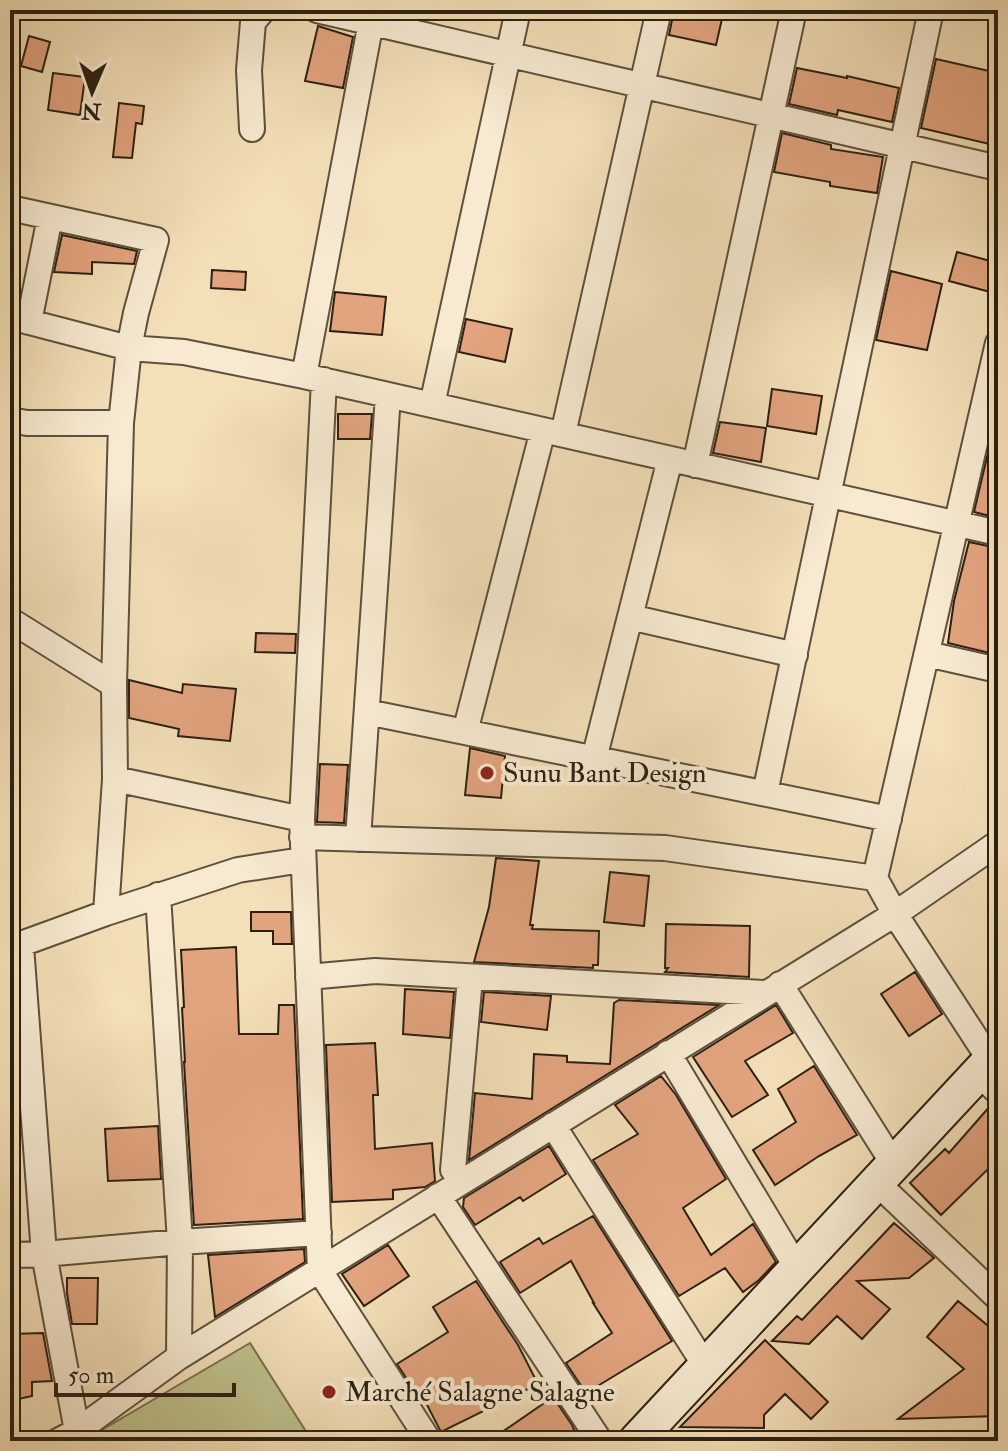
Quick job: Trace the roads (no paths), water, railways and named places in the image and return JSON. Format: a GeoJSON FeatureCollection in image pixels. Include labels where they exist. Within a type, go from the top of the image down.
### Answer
{"type":"FeatureCollection","features":[{"type":"Feature","properties":{"kind":"street"},"geometry":{"type":"LineString","coordinates":[[252,129],[249,70],[253,22],[263,10]]}},
{"type":"Feature","properties":{"kind":"street"},"geometry":{"type":"LineString","coordinates":[[317,10],[998,168]]}},
{"type":"Feature","properties":{"kind":"street"},"geometry":{"type":"LineString","coordinates":[[432,405],[518,10]]}},
{"type":"Feature","properties":{"kind":"street"},"geometry":{"type":"LineString","coordinates":[[465,732],[553,432],[659,10]]}},
{"type":"Feature","properties":{"kind":"street"},"geometry":{"type":"LineString","coordinates":[[695,465],[794,10]]}},
{"type":"Feature","properties":{"kind":"street"},"geometry":{"type":"LineString","coordinates":[[765,793],[931,10]]}},
{"type":"Feature","properties":{"kind":"street"},"geometry":{"type":"LineString","coordinates":[[371,22],[314,378],[302,838],[320,1271],[429,1441]]}},
{"type":"Feature","properties":{"kind":"street"},"geometry":{"type":"LineString","coordinates":[[10,208],[156,240],[129,348],[121,423],[114,685],[115,779],[106,913]]}},
{"type":"Feature","properties":{"kind":"street"},"geometry":{"type":"LineString","coordinates":[[50,217],[19,320],[129,348],[184,352],[314,378],[998,533]]}},
{"type":"Feature","properties":{"kind":"street"},"geometry":{"type":"LineString","coordinates":[[636,1441],[884,1173],[991,1070],[875,878],[998,343]]}},
{"type":"Feature","properties":{"kind":"street"},"geometry":{"type":"LineString","coordinates":[[358,839],[388,395]]}},
{"type":"Feature","properties":{"kind":"street"},"geometry":{"type":"LineString","coordinates":[[10,420],[27,423],[121,423]]}},
{"type":"Feature","properties":{"kind":"street"},"geometry":{"type":"LineString","coordinates":[[594,759],[670,459]]}},
{"type":"Feature","properties":{"kind":"street"},"geometry":{"type":"LineString","coordinates":[[630,617],[795,655]]}},
{"type":"Feature","properties":{"kind":"street"},"geometry":{"type":"LineString","coordinates":[[10,620],[114,685]]}},
{"type":"Feature","properties":{"kind":"street"},"geometry":{"type":"LineString","coordinates":[[927,654],[998,670]]}},
{"type":"Feature","properties":{"kind":"street"},"geometry":{"type":"LineString","coordinates":[[367,712],[889,819]]}},
{"type":"Feature","properties":{"kind":"street"},"geometry":{"type":"LineString","coordinates":[[115,779],[302,838],[665,848],[875,878]]}},
{"type":"Feature","properties":{"kind":"street"},"geometry":{"type":"LineString","coordinates":[[302,838],[238,870],[106,913],[16,947],[44,1254],[67,1436],[179,1357],[895,914],[998,843]]}},
{"type":"Feature","properties":{"kind":"street"},"geometry":{"type":"LineString","coordinates":[[158,895],[180,1242],[179,1357]]}},
{"type":"Feature","properties":{"kind":"street"},"geometry":{"type":"LineString","coordinates":[[308,977],[375,971],[470,978],[772,989]]}},
{"type":"Feature","properties":{"kind":"street"},"geometry":{"type":"LineString","coordinates":[[462,1181],[453,1170],[470,978]]}},
{"type":"Feature","properties":{"kind":"street"},"geometry":{"type":"LineString","coordinates":[[772,989],[884,1173],[998,1298]]}},
{"type":"Feature","properties":{"kind":"street"},"geometry":{"type":"LineString","coordinates":[[668,1053],[797,1268]]}},
{"type":"Feature","properties":{"kind":"street"},"geometry":{"type":"LineString","coordinates":[[553,1125],[706,1367]]}},
{"type":"Feature","properties":{"kind":"street"},"geometry":{"type":"LineString","coordinates":[[438,1196],[600,1441]]}},
{"type":"Feature","properties":{"kind":"street"},"geometry":{"type":"LineString","coordinates":[[10,1255],[319,1233]]}},
{"type":"Feature","properties":{"kind":"place","name":"Sunu Bant Design"},"geometry":{"type":"Point","coordinates":[487,773]}},
{"type":"Feature","properties":{"kind":"place","name":"Marché Salagne Salagne"},"geometry":{"type":"Point","coordinates":[329,1392]}}]}
